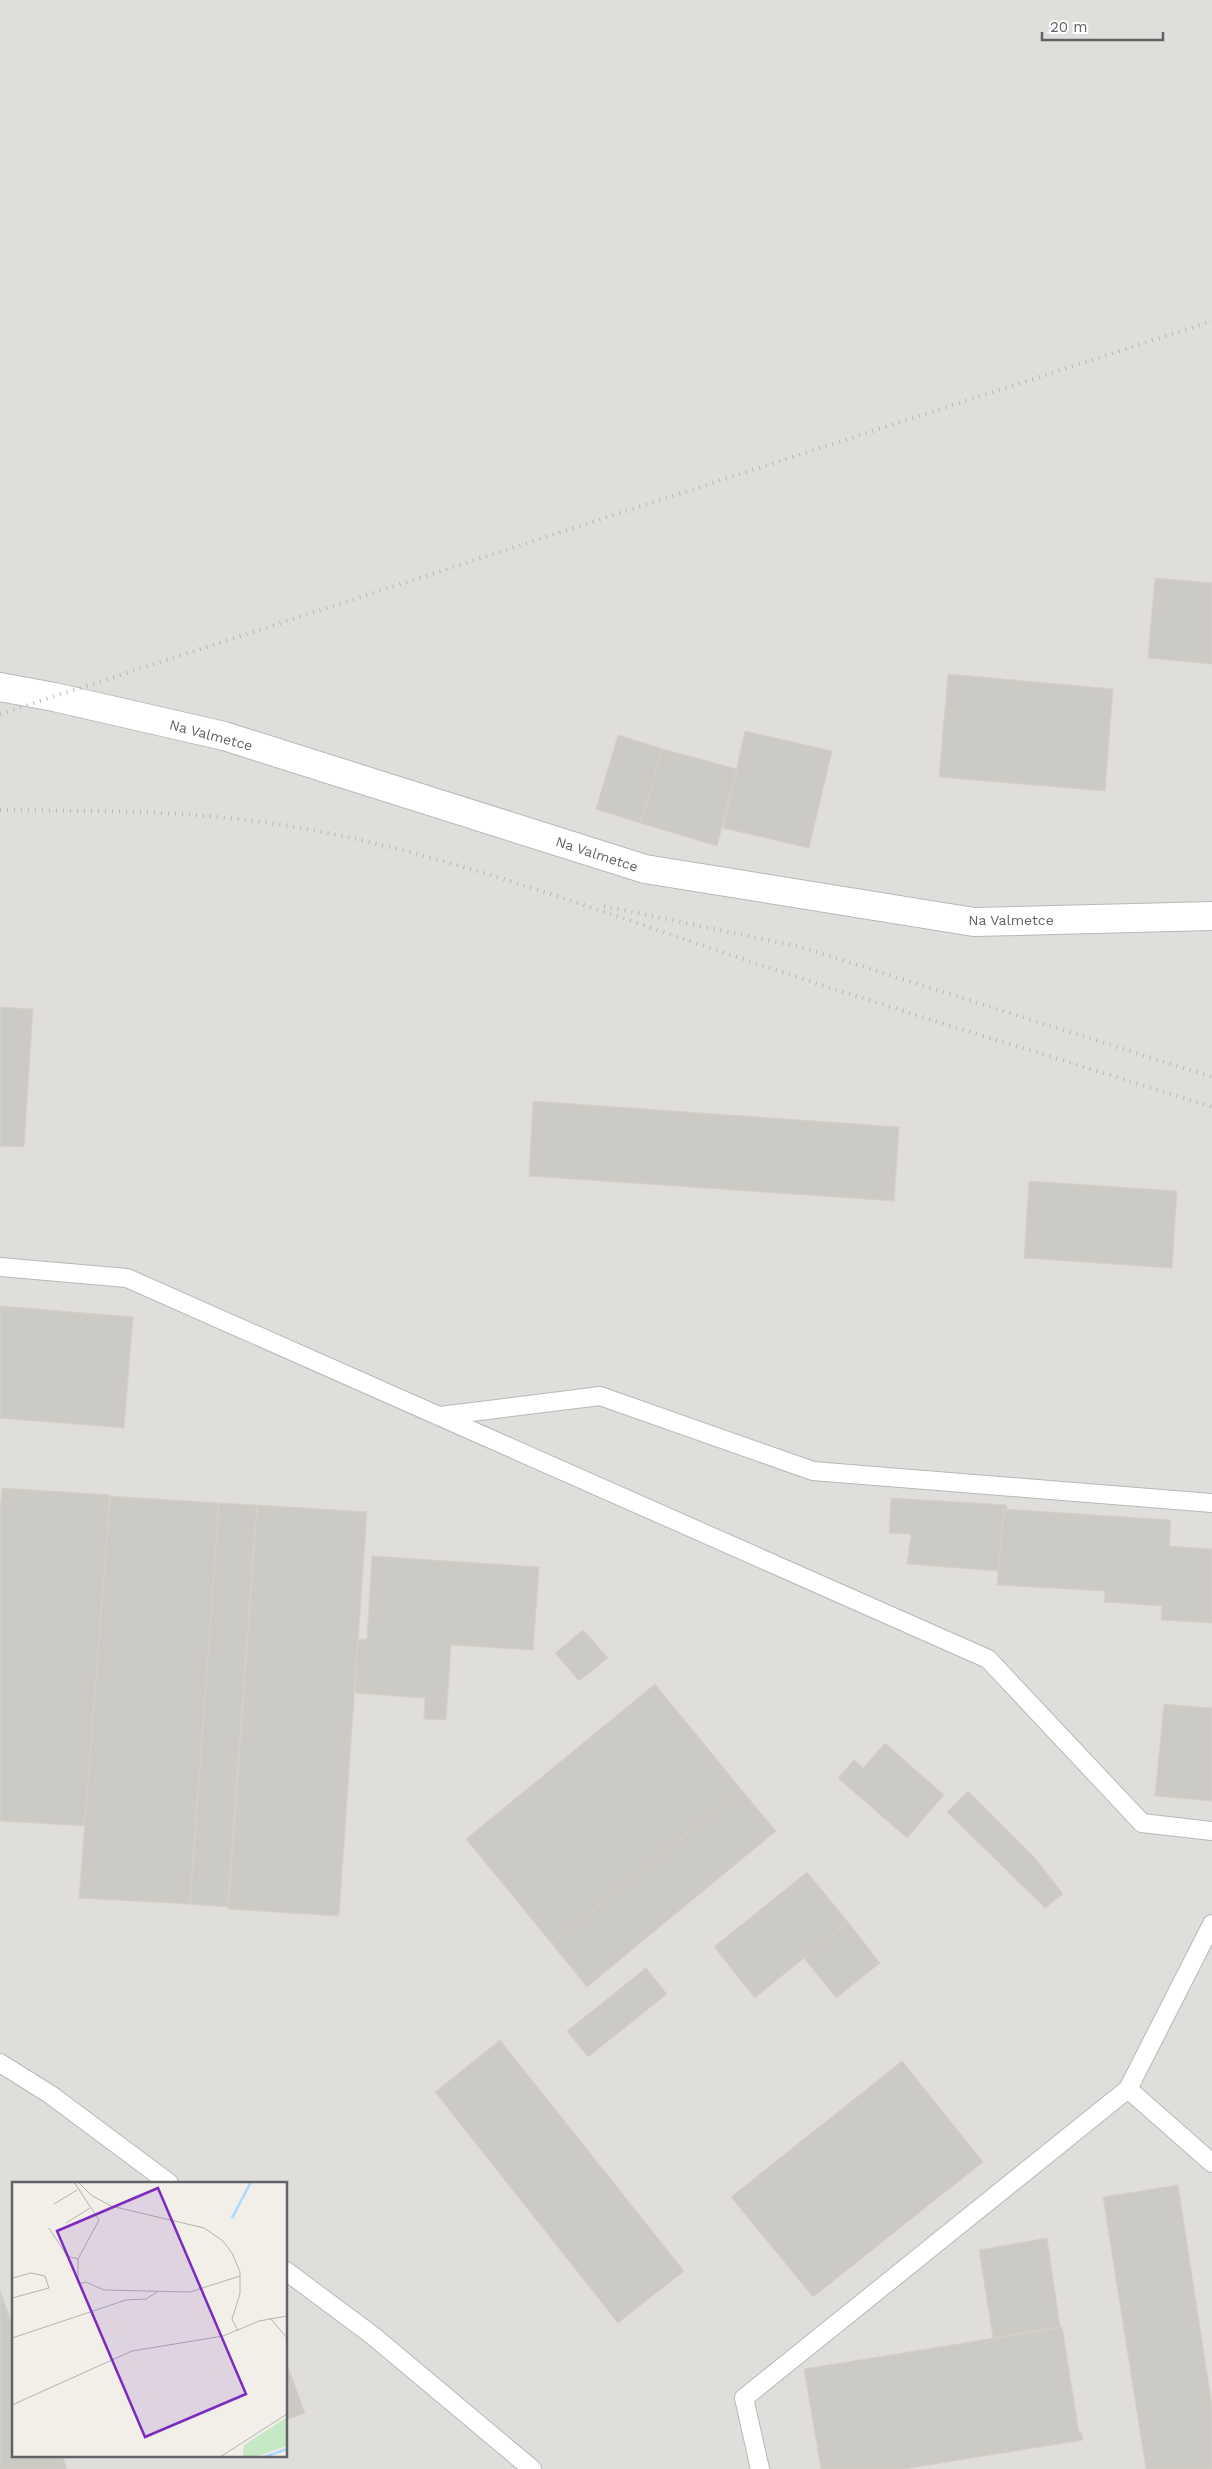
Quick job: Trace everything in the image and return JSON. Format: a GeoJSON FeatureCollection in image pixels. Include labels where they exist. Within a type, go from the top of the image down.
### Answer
{"type":"FeatureCollection","features":[{"type":"Feature","properties":{"kind":"street","name":"Na Valmetce"},"geometry":{"type":"LineString","coordinates":[[0,687],[54,697],[224,736],[645,869],[974,922],[1212,916]]}},
{"type":"Feature","properties":{"kind":"lane"},"geometry":{"type":"LineString","coordinates":[[0,1267],[127,1278],[988,1659],[1142,1823],[1212,1831]]}},
{"type":"Feature","properties":{"kind":"lane"},"geometry":{"type":"LineString","coordinates":[[438,1416],[600,1396],[813,1472],[1212,1503]]}},
{"type":"Feature","properties":{"kind":"lane"},"geometry":{"type":"LineString","coordinates":[[760,2469],[744,2398],[1128,2089],[1212,1924]]}},
{"type":"Feature","properties":{"kind":"lane"},"geometry":{"type":"LineString","coordinates":[[0,2064],[51,2095],[168,2182]]}},
{"type":"Feature","properties":{"kind":"lane"},"geometry":{"type":"LineString","coordinates":[[1128,2089],[1212,2163]]}},
{"type":"Feature","properties":{"kind":"lane"},"geometry":{"type":"LineString","coordinates":[[288,2272],[372,2335],[532,2469]]}},
{"type":"Feature","properties":{"kind":"shaded area"},"geometry":{"type":"Polygon","coordinates":[[[0,0],[1212,0],[1212,2469],[0,2469],[0,0]]]}},
{"type":"Feature","properties":{"kind":"building"},"geometry":{"type":"Polygon","coordinates":[[[1155,578],[1212,583],[1212,664],[1148,658],[1155,578]]]}},
{"type":"Feature","properties":{"kind":"building"},"geometry":{"type":"Polygon","coordinates":[[[948,674],[1113,689],[1105,791],[939,777],[948,674]]]}},
{"type":"Feature","properties":{"kind":"building"},"geometry":{"type":"Polygon","coordinates":[[[745,731],[832,751],[809,848],[723,828],[745,731]]]}},
{"type":"Feature","properties":{"kind":"building"},"geometry":{"type":"Polygon","coordinates":[[[618,735],[663,749],[640,823],[596,809],[618,735]]]}},
{"type":"Feature","properties":{"kind":"building"},"geometry":{"type":"Polygon","coordinates":[[[663,749],[737,769],[717,846],[640,823],[663,749]]]}},
{"type":"Feature","properties":{"kind":"building"},"geometry":{"type":"Polygon","coordinates":[[[0,1007],[33,1009],[24,1147],[0,1146],[0,1007]]]}},
{"type":"Feature","properties":{"kind":"building"},"geometry":{"type":"Polygon","coordinates":[[[533,1101],[899,1127],[894,1201],[529,1176],[533,1101]]]}},
{"type":"Feature","properties":{"kind":"building"},"geometry":{"type":"Polygon","coordinates":[[[1029,1181],[1177,1191],[1172,1268],[1024,1258],[1029,1181]]]}},
{"type":"Feature","properties":{"kind":"building"},"geometry":{"type":"Polygon","coordinates":[[[0,1306],[133,1317],[124,1428],[0,1418],[0,1306]]]}},
{"type":"Feature","properties":{"kind":"building"},"geometry":{"type":"Polygon","coordinates":[[[2,1488],[110,1495],[86,1826],[0,1821],[0,1509],[2,1488]]]}},
{"type":"Feature","properties":{"kind":"building"},"geometry":{"type":"Polygon","coordinates":[[[110,1496],[219,1503],[190,1904],[79,1898],[110,1496]]]}},
{"type":"Feature","properties":{"kind":"building"},"geometry":{"type":"Polygon","coordinates":[[[891,1498],[1007,1505],[1007,1509],[1004,1509],[999,1571],[907,1564],[911,1534],[889,1533],[891,1498]]]}},
{"type":"Feature","properties":{"kind":"building"},"geometry":{"type":"Polygon","coordinates":[[[219,1503],[257,1505],[228,1907],[190,1904],[219,1503]]]}},
{"type":"Feature","properties":{"kind":"building"},"geometry":{"type":"Polygon","coordinates":[[[257,1505],[367,1512],[339,1916],[228,1909],[257,1505]]]}},
{"type":"Feature","properties":{"kind":"building"},"geometry":{"type":"Polygon","coordinates":[[[1004,1509],[1171,1520],[1169,1546],[1212,1549],[1212,1623],[1161,1620],[1162,1606],[1104,1602],[1105,1591],[997,1585],[1004,1509]]]}},
{"type":"Feature","properties":{"kind":"building"},"geometry":{"type":"Polygon","coordinates":[[[372,1556],[539,1567],[533,1650],[451,1645],[446,1720],[424,1719],[425,1698],[355,1693],[358,1639],[367,1639],[372,1556]]]}},
{"type":"Feature","properties":{"kind":"building"},"geometry":{"type":"Polygon","coordinates":[[[583,1630],[608,1658],[579,1681],[555,1653],[583,1630]]]}},
{"type":"Feature","properties":{"kind":"building"},"geometry":{"type":"Polygon","coordinates":[[[655,1684],[741,1789],[552,1944],[466,1839],[655,1684]]]}},
{"type":"Feature","properties":{"kind":"building"},"geometry":{"type":"Polygon","coordinates":[[[1164,1704],[1212,1708],[1212,1801],[1155,1796],[1164,1704]]]}},
{"type":"Feature","properties":{"kind":"building"},"geometry":{"type":"Polygon","coordinates":[[[885,1743],[944,1795],[907,1838],[838,1778],[854,1760],[863,1768],[885,1743]]]}},
{"type":"Feature","properties":{"kind":"building"},"geometry":{"type":"Polygon","coordinates":[[[741,1789],[776,1831],[587,1987],[552,1944],[741,1789]]]}},
{"type":"Feature","properties":{"kind":"building"},"geometry":{"type":"Polygon","coordinates":[[[968,1791],[1035,1858],[1063,1894],[1045,1908],[947,1812],[968,1791]]]}},
{"type":"Feature","properties":{"kind":"building"},"geometry":{"type":"Polygon","coordinates":[[[807,1872],[848,1922],[755,1998],[714,1947],[807,1872]]]}},
{"type":"Feature","properties":{"kind":"building"},"geometry":{"type":"Polygon","coordinates":[[[848,1922],[880,1963],[836,1998],[804,1958],[848,1922]]]}},
{"type":"Feature","properties":{"kind":"building"},"geometry":{"type":"Polygon","coordinates":[[[646,1968],[667,1994],[588,2057],[567,2031],[646,1968]]]}},
{"type":"Feature","properties":{"kind":"building"},"geometry":{"type":"Polygon","coordinates":[[[500,2040],[684,2271],[618,2323],[435,2092],[500,2040]]]}},
{"type":"Feature","properties":{"kind":"building"},"geometry":{"type":"Polygon","coordinates":[[[902,2061],[983,2162],[813,2297],[731,2197],[902,2061]]]}},
{"type":"Feature","properties":{"kind":"building"},"geometry":{"type":"Polygon","coordinates":[[[1178,2185],[1212,2406],[1212,2469],[1146,2469],[1103,2197],[1178,2185]]]}},
{"type":"Feature","properties":{"kind":"building"},"geometry":{"type":"Polygon","coordinates":[[[1047,2238],[1060,2327],[993,2338],[979,2250],[1047,2238]]]}},
{"type":"Feature","properties":{"kind":"building"},"geometry":{"type":"Polygon","coordinates":[[[0,2291],[12,2323],[12,2456],[62,2456],[67,2469],[0,2469],[0,2291]]]}},
{"type":"Feature","properties":{"kind":"building"},"geometry":{"type":"Polygon","coordinates":[[[1062,2327],[1079,2433],[1081,2432],[1083,2440],[904,2469],[821,2469],[804,2369],[1062,2327]]]}},
{"type":"Feature","properties":{"kind":"building"},"geometry":{"type":"Polygon","coordinates":[[[288,2367],[305,2413],[288,2419],[288,2367]]]}},
{"type":"Feature","properties":{"kind":"railway"},"geometry":{"type":"LineString","coordinates":[[0,714],[1212,321]]}},
{"type":"Feature","properties":{"kind":"railway"},"geometry":{"type":"LineString","coordinates":[[0,810],[145,812],[218,817],[289,826],[402,850],[513,882],[791,975],[1212,1107]]}},
{"type":"Feature","properties":{"kind":"railway"},"geometry":{"type":"LineString","coordinates":[[604,906],[801,947],[1212,1077]]}}]}
